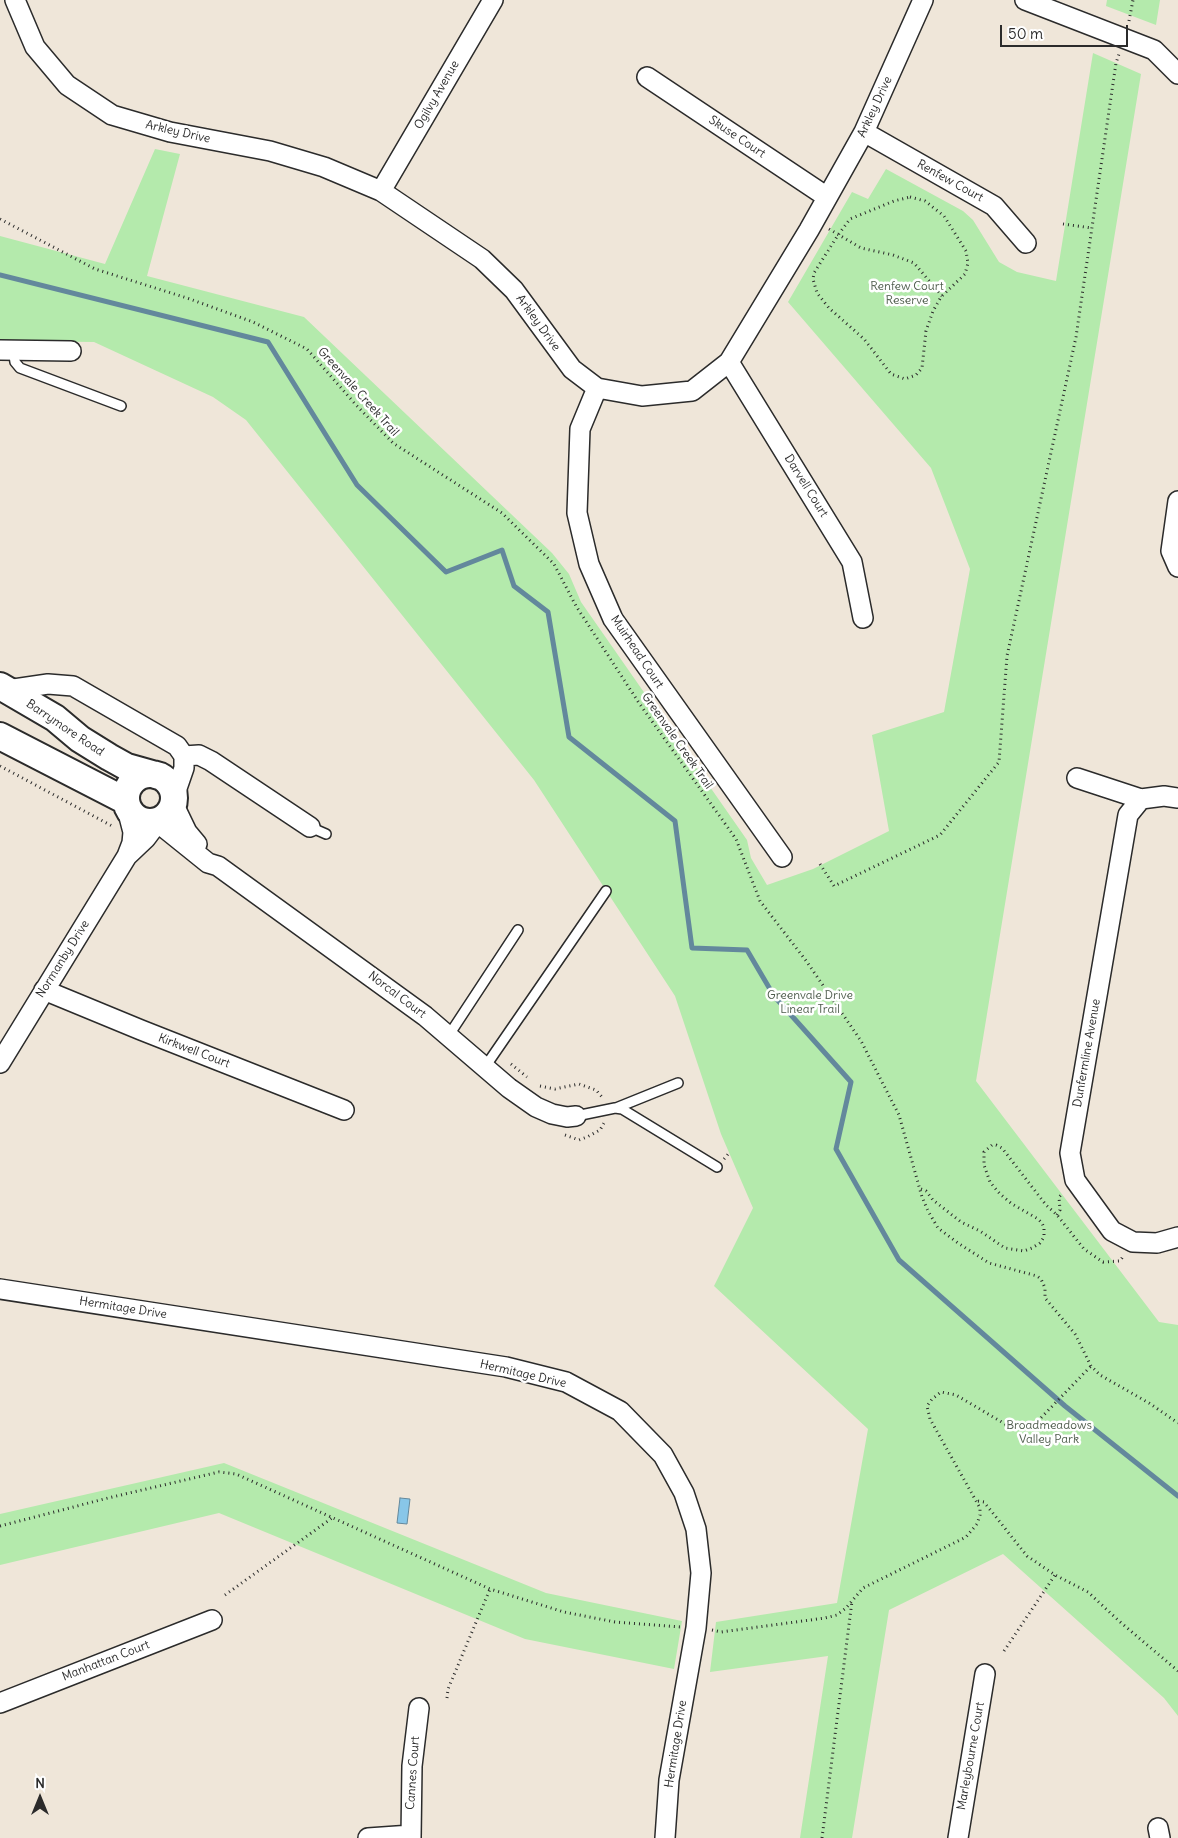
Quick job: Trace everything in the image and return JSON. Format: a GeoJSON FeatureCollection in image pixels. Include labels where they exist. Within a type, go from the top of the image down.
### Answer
{"type":"FeatureCollection","features":[{"type":"Feature","properties":{"kind":"street","name":"Arkley Drive"},"geometry":{"type":"LineString","coordinates":[[15,0],[35,47],[67,85],[112,115],[170,132],[279,154],[324,167],[381,191],[482,259],[514,290],[572,369],[597,388],[642,396],[692,391],[729,362],[809,230],[864,132],[923,0]]}},
{"type":"Feature","properties":{"kind":"street","name":"Ogilvy Avenue"},"geometry":{"type":"LineString","coordinates":[[381,191],[493,0]]}},
{"type":"Feature","properties":{"kind":"street"},"geometry":{"type":"LineString","coordinates":[[1025,0],[1154,50],[1178,74]]}},
{"type":"Feature","properties":{"kind":"street","name":"Skuse Court"},"geometry":{"type":"LineString","coordinates":[[646,77],[827,197]]}},
{"type":"Feature","properties":{"kind":"street","name":"Renfew Court"},"geometry":{"type":"LineString","coordinates":[[864,132],[994,206],[1026,243]]}},
{"type":"Feature","properties":{"kind":"street"},"geometry":{"type":"LineString","coordinates":[[6,350],[71,351]]}},
{"type":"Feature","properties":{"kind":"street","name":"Darvell Court"},"geometry":{"type":"LineString","coordinates":[[729,362],[852,562],[863,618]]}},
{"type":"Feature","properties":{"kind":"street","name":"Muirhead Court"},"geometry":{"type":"LineString","coordinates":[[597,388],[580,429],[577,513],[589,564],[613,620],[782,857]]}},
{"type":"Feature","properties":{"kind":"street"},"geometry":{"type":"LineString","coordinates":[[1178,501],[1171,551],[1178,567]]}},
{"type":"Feature","properties":{"kind":"street"},"geometry":{"type":"LineString","coordinates":[[3,688],[48,684],[73,686],[177,746],[184,756],[184,768],[161,806],[144,822],[130,812],[126,803],[128,787],[133,781],[145,775],[161,806]]}},
{"type":"Feature","properties":{"kind":"street","name":"Barrymore Road"},"geometry":{"type":"LineString","coordinates":[[3,688],[55,718],[80,739],[108,758],[127,767],[161,806]]}},
{"type":"Feature","properties":{"kind":"street"},"geometry":{"type":"LineString","coordinates":[[0,736],[126,803]]}},
{"type":"Feature","properties":{"kind":"street"},"geometry":{"type":"LineString","coordinates":[[184,756],[199,756],[211,761],[318,831]]}},
{"type":"Feature","properties":{"kind":"street"},"geometry":{"type":"LineString","coordinates":[[1077,778],[1141,799],[1164,796],[1178,798]]}},
{"type":"Feature","properties":{"kind":"street","name":"Dunfermline Avenue"},"geometry":{"type":"LineString","coordinates":[[1141,799],[1128,815],[1070,1153],[1075,1180],[1112,1231],[1133,1242],[1157,1243],[1178,1237]]}},
{"type":"Feature","properties":{"kind":"street","name":"Normanby Drive"},"geometry":{"type":"LineString","coordinates":[[0,1063],[127,856],[152,830],[161,806]]}},
{"type":"Feature","properties":{"kind":"street","name":"Norcal Court"},"geometry":{"type":"LineString","coordinates":[[161,806],[218,866],[382,983],[449,1034],[490,1060],[536,1107],[567,1118],[576,1116]]}},
{"type":"Feature","properties":{"kind":"street","name":"Kirkwell Court"},"geometry":{"type":"LineString","coordinates":[[44,990],[344,1110]]}},
{"type":"Feature","properties":{"kind":"street","name":"Hermitage Drive"},"geometry":{"type":"LineString","coordinates":[[0,1288],[506,1368],[566,1382],[620,1411],[663,1455],[684,1493],[696,1529],[701,1573],[696,1628],[669,1780],[665,1838]]}},
{"type":"Feature","properties":{"kind":"street","name":"Manhattan Court"},"geometry":{"type":"LineString","coordinates":[[0,1703],[212,1620]]}},
{"type":"Feature","properties":{"kind":"street","name":"Marleybourne Court"},"geometry":{"type":"LineString","coordinates":[[958,1838],[985,1674]]}},
{"type":"Feature","properties":{"kind":"street","name":"Cannes Court"},"geometry":{"type":"LineString","coordinates":[[411,1836],[412,1766],[419,1708]]}},
{"type":"Feature","properties":{"kind":"street"},"geometry":{"type":"LineString","coordinates":[[368,1838],[411,1836]]}},
{"type":"Feature","properties":{"kind":"lane"},"geometry":{"type":"LineString","coordinates":[[6,350],[20,368],[121,406]]}},
{"type":"Feature","properties":{"kind":"lane"},"geometry":{"type":"LineString","coordinates":[[490,1060],[606,891]]}},
{"type":"Feature","properties":{"kind":"lane"},"geometry":{"type":"LineString","coordinates":[[449,1034],[518,930]]}},
{"type":"Feature","properties":{"kind":"lane"},"geometry":{"type":"LineString","coordinates":[[576,1116],[611,1108],[678,1083]]}},
{"type":"Feature","properties":{"kind":"lane"},"geometry":{"type":"LineString","coordinates":[[611,1108],[622,1109],[716,1167]]}},
{"type":"Feature","properties":{"kind":"path"},"geometry":{"type":"LineString","coordinates":[[820,864],[834,886],[940,835],[999,762],[1007,656],[1076,337],[1116,63],[1133,0]]}},
{"type":"Feature","properties":{"kind":"path"},"geometry":{"type":"LineString","coordinates":[[910,197],[930,204],[949,224],[966,251],[968,267],[965,274],[942,296],[927,326],[924,359],[916,375],[908,379],[891,374],[864,339],[823,302],[814,287],[814,273],[838,235],[846,223],[854,217],[894,201],[910,197]]}},
{"type":"Feature","properties":{"kind":"path","name":"Greenvale Creek Trail"},"geometry":{"type":"LineString","coordinates":[[0,219],[95,269],[187,298],[254,322],[307,349],[356,405],[393,443],[502,513],[554,564],[576,606],[634,695],[736,839],[760,901],[807,962],[860,1041],[899,1115],[928,1212],[938,1228],[989,1263],[1037,1276],[1041,1279],[1045,1288],[1045,1298],[1075,1334],[1091,1366],[1100,1375],[1149,1403],[1178,1423]]}},
{"type":"Feature","properties":{"kind":"path"},"geometry":{"type":"LineString","coordinates":[[1063,224],[1092,228]]}},
{"type":"Feature","properties":{"kind":"path"},"geometry":{"type":"LineString","coordinates":[[838,235],[861,248],[893,255],[914,263],[942,296]]}},
{"type":"Feature","properties":{"kind":"path"},"geometry":{"type":"LineString","coordinates":[[0,766],[161,806]]}},
{"type":"Feature","properties":{"kind":"path"},"geometry":{"type":"LineString","coordinates":[[490,1060],[543,1088],[555,1089],[579,1084],[596,1090],[611,1108]]}},
{"type":"Feature","properties":{"kind":"path"},"geometry":{"type":"LineString","coordinates":[[921,1190],[926,1191],[933,1200],[962,1222],[980,1231],[1005,1248],[1024,1251],[1032,1248],[1040,1243],[1044,1237],[1044,1228],[1042,1223],[1000,1194],[990,1182],[984,1165],[984,1152],[992,1145],[996,1145],[1002,1148],[1046,1205],[1057,1215],[1084,1249],[1104,1262],[1120,1261],[1133,1242]]}},
{"type":"Feature","properties":{"kind":"path"},"geometry":{"type":"LineString","coordinates":[[1057,1215],[1060,1210],[1059,1197],[1065,1191]]}},
{"type":"Feature","properties":{"kind":"path"},"geometry":{"type":"LineString","coordinates":[[0,1526],[219,1472],[236,1474],[490,1589],[564,1612],[615,1622],[696,1628],[720,1632],[825,1618],[837,1615],[863,1588],[966,1536],[974,1529],[980,1511],[978,1501],[930,1419],[927,1406],[932,1399],[941,1392],[956,1395],[1004,1424],[1023,1428],[1036,1423],[1091,1366]]}},
{"type":"Feature","properties":{"kind":"path"},"geometry":{"type":"LineString","coordinates":[[978,1501],[984,1502],[1028,1556],[1055,1575],[1088,1592],[1118,1622],[1178,1670]]}},
{"type":"Feature","properties":{"kind":"path"},"geometry":{"type":"LineString","coordinates":[[225,1595],[332,1517]]}},
{"type":"Feature","properties":{"kind":"path"},"geometry":{"type":"LineString","coordinates":[[1004,1651],[1055,1575]]}},
{"type":"Feature","properties":{"kind":"path"},"geometry":{"type":"LineString","coordinates":[[447,1698],[448,1689],[490,1589]]}},
{"type":"Feature","properties":{"kind":"path"},"geometry":{"type":"LineString","coordinates":[[822,1838],[852,1600]]}},
{"type":"Feature","properties":{"kind":"green space"},"geometry":{"type":"Polygon","coordinates":[[[1107,0],[1160,0],[1156,25],[1106,6],[1107,0]]]}},
{"type":"Feature","properties":{"kind":"green space"},"geometry":{"type":"Polygon","coordinates":[[[1093,53],[1141,74],[976,1081],[1159,1322],[1178,1325],[1178,1716],[1164,1698],[1003,1554],[889,1610],[852,1838],[800,1838],[828,1656],[710,1672],[716,1622],[837,1603],[868,1429],[714,1286],[753,1208],[721,1134],[675,996],[534,780],[246,420],[213,397],[94,342],[0,341],[0,236],[105,264],[155,149],[180,154],[147,276],[304,317],[552,553],[569,574],[581,602],[747,840],[751,858],[767,885],[813,869],[889,831],[872,735],[944,712],[970,569],[931,468],[788,302],[852,192],[868,199],[886,169],[963,211],[973,220],[999,262],[1017,272],[1056,281],[1093,53]]]}},
{"type":"Feature","properties":{"kind":"green space"},"geometry":{"type":"Polygon","coordinates":[[[224,1463],[546,1593],[682,1621],[674,1669],[525,1639],[219,1513],[0,1565],[0,1514],[224,1463]]]}},
{"type":"Feature","properties":{"kind":"water"},"geometry":{"type":"Polygon","coordinates":[[[400,1498],[410,1499],[407,1524],[397,1523],[400,1498]]]}},
{"type":"Feature","properties":{"kind":"waterway"},"geometry":{"type":"LineString","coordinates":[[0,275],[268,342],[357,485],[446,572],[502,550],[514,586],[548,612],[569,737],[675,821],[692,948],[747,950],[774,996],[851,1082],[836,1149],[899,1260],[1065,1406],[1178,1496]]}},
{"type":"Feature","properties":{"kind":"park label","name":"Renfew Court Reserve"},"geometry":{"type":"Point","coordinates":[907,294]}},
{"type":"Feature","properties":{"kind":"park label","name":"Greenvale Drive Linear Trail"},"geometry":{"type":"Point","coordinates":[810,1003]}},
{"type":"Feature","properties":{"kind":"park label","name":"Broadmeadows Valley Park"},"geometry":{"type":"Point","coordinates":[1049,1433]}}]}
